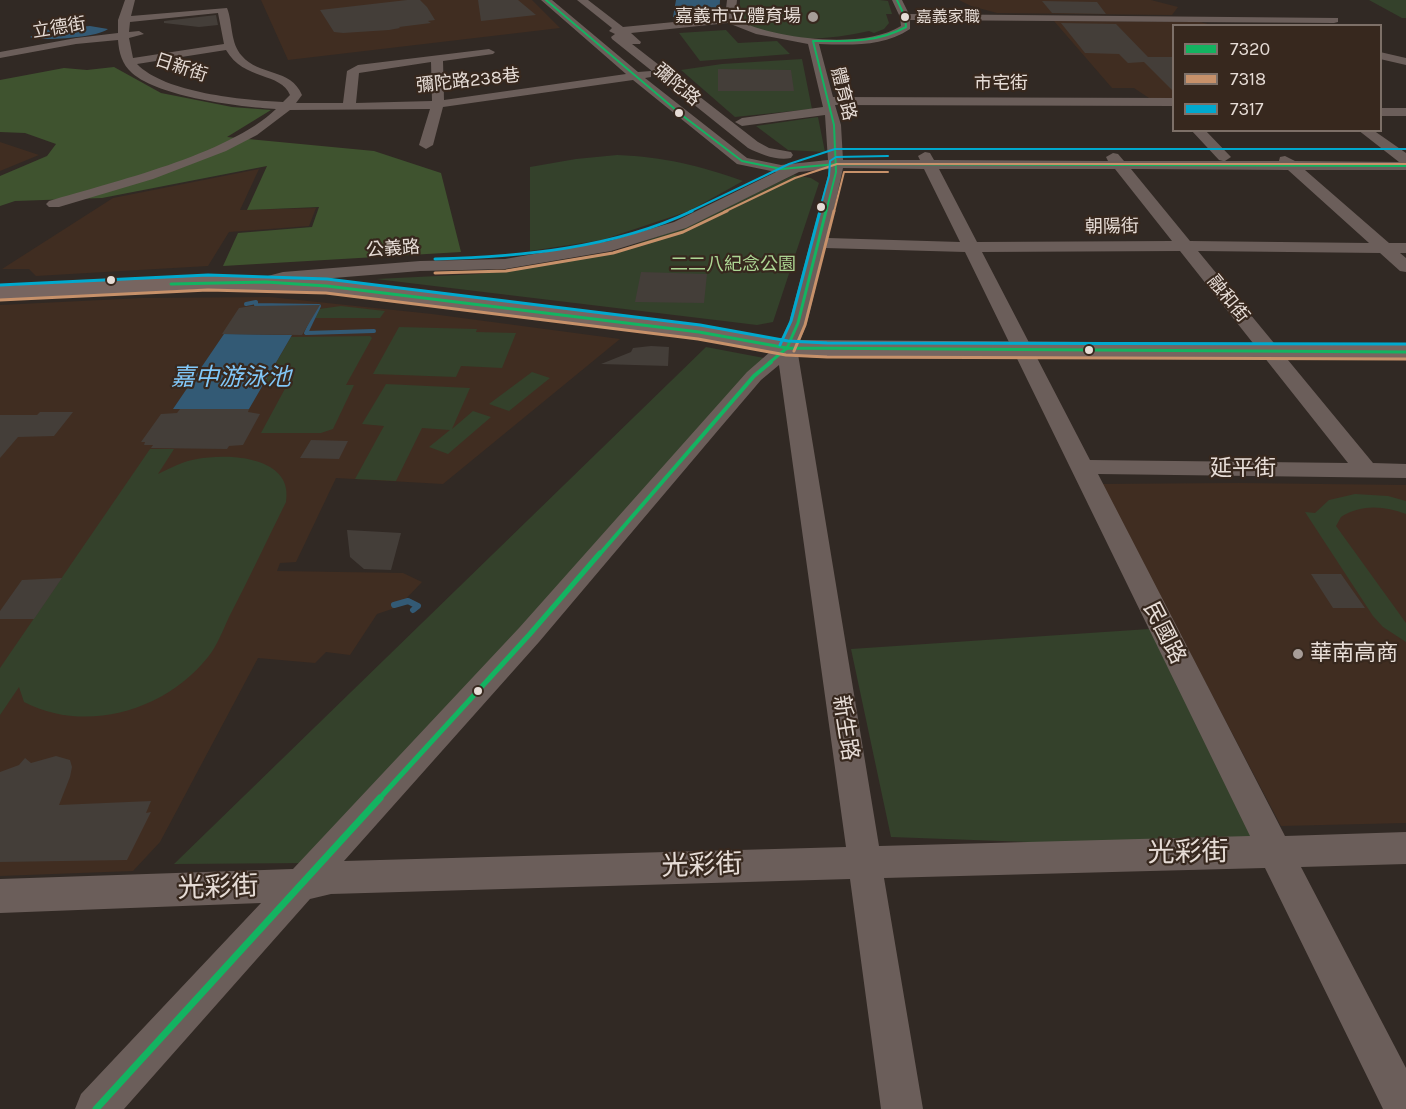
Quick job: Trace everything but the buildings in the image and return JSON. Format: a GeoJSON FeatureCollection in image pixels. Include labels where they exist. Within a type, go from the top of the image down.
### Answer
{"type":"FeatureCollection","features":[{"type":"Feature","properties":{"kind":"main road"},"geometry":{"type":"LineString","coordinates":[[0,293],[171,284],[266,282],[327,286],[699,332],[787,348],[1406,352]]}},
{"type":"Feature","properties":{"kind":"street","name":"日新街"},"geometry":{"type":"LineString","coordinates":[[130,0],[123,20],[123,35],[129,62],[143,76],[187,93],[230,101],[290,106]]}},
{"type":"Feature","properties":{"kind":"street"},"geometry":{"type":"LineString","coordinates":[[610,33],[730,20],[732,0]]}},
{"type":"Feature","properties":{"kind":"street"},"geometry":{"type":"LineString","coordinates":[[897,0],[905,17],[952,14],[1331,18]]}},
{"type":"Feature","properties":{"kind":"street","name":"彌陀路"},"geometry":{"type":"LineString","coordinates":[[576,6],[753,145],[800,162]]}},
{"type":"Feature","properties":{"kind":"street","name":"彌陀路"},"geometry":{"type":"LineString","coordinates":[[576,6],[610,33],[800,162]]}},
{"type":"Feature","properties":{"kind":"street"},"geometry":{"type":"LineString","coordinates":[[1197,8],[1256,24]]}},
{"type":"Feature","properties":{"kind":"street"},"geometry":{"type":"LineString","coordinates":[[54,204],[186,163],[255,131],[290,106],[296,95],[295,88],[288,81],[267,75],[241,63],[219,27],[223,10],[123,20]]}},
{"type":"Feature","properties":{"kind":"street"},"geometry":{"type":"LineString","coordinates":[[1223,15],[1331,18]]}},
{"type":"Feature","properties":{"kind":"street","name":"體育路"},"geometry":{"type":"LineString","coordinates":[[730,20],[758,33],[813,41],[847,41],[888,36],[900,32],[906,27],[905,17]]}},
{"type":"Feature","properties":{"kind":"street"},"geometry":{"type":"LineString","coordinates":[[1208,18],[1216,24]]}},
{"type":"Feature","properties":{"kind":"street","name":"立德街"},"geometry":{"type":"LineString","coordinates":[[0,55],[145,33]]}},
{"type":"Feature","properties":{"kind":"street","name":"彌陀路"},"geometry":{"type":"LineString","coordinates":[[610,33],[650,74],[746,153],[765,160],[800,162]]}},
{"type":"Feature","properties":{"kind":"street","name":"彌陀路"},"geometry":{"type":"LineString","coordinates":[[610,33],[636,76],[742,161],[781,169],[800,162]]}},
{"type":"Feature","properties":{"kind":"street","name":"體育路"},"geometry":{"type":"LineString","coordinates":[[813,41],[829,106],[836,160]]}},
{"type":"Feature","properties":{"kind":"street"},"geometry":{"type":"LineString","coordinates":[[129,62],[230,46]]}},
{"type":"Feature","properties":{"kind":"street"},"geometry":{"type":"LineString","coordinates":[[1382,51],[1403,61]]}},
{"type":"Feature","properties":{"kind":"street"},"geometry":{"type":"LineString","coordinates":[[349,107],[353,71],[362,67],[489,52]]}},
{"type":"Feature","properties":{"kind":"street"},"geometry":{"type":"LineString","coordinates":[[1382,56],[1403,61]]}},
{"type":"Feature","properties":{"kind":"street"},"geometry":{"type":"LineString","coordinates":[[426,145],[438,104],[437,57]]}},
{"type":"Feature","properties":{"kind":"street"},"geometry":{"type":"LineString","coordinates":[[1382,61],[1403,61]]}},
{"type":"Feature","properties":{"kind":"street","name":"彌陀路238巷"},"geometry":{"type":"LineString","coordinates":[[290,106],[438,104],[650,74]]}},
{"type":"Feature","properties":{"kind":"street","name":"市宅街"},"geometry":{"type":"LineString","coordinates":[[742,122],[829,106],[1172,104]]}},
{"type":"Feature","properties":{"kind":"street"},"geometry":{"type":"LineString","coordinates":[[1382,112],[1406,112]]}},
{"type":"Feature","properties":{"kind":"street"},"geometry":{"type":"LineString","coordinates":[[1199,132],[1224,157]]}},
{"type":"Feature","properties":{"kind":"street"},"geometry":{"type":"LineString","coordinates":[[1367,132],[1405,160]]}},
{"type":"Feature","properties":{"kind":"street"},"geometry":{"type":"LineString","coordinates":[[1116,161],[1224,157],[1287,161],[1406,267]]}},
{"type":"Feature","properties":{"kind":"street"},"geometry":{"type":"LineString","coordinates":[[96,1109],[528,634],[754,376],[787,348],[798,323],[819,243],[836,160]]}},
{"type":"Feature","properties":{"kind":"street","name":"公義路"},"geometry":{"type":"LineString","coordinates":[[266,282],[283,276],[420,266],[505,264],[611,246],[669,228],[730,202],[792,171],[800,162],[836,160],[1116,161]]}},
{"type":"Feature","properties":{"kind":"street","name":"民國路"},"geometry":{"type":"LineString","coordinates":[[926,160],[1405,1109]]}},
{"type":"Feature","properties":{"kind":"street"},"geometry":{"type":"LineString","coordinates":[[1116,161],[1405,160]]}},
{"type":"Feature","properties":{"kind":"street","name":"融和街"},"geometry":{"type":"LineString","coordinates":[[1116,161],[1366,470]]}},
{"type":"Feature","properties":{"kind":"street","name":"公義路"},"geometry":{"type":"LineString","coordinates":[[730,202],[742,190],[759,180],[758,171],[748,163]]}},
{"type":"Feature","properties":{"kind":"street","name":"朝陽街"},"geometry":{"type":"LineString","coordinates":[[819,243],[970,248],[1185,246],[1406,248]]}},
{"type":"Feature","properties":{"kind":"street","name":"新生路"},"geometry":{"type":"LineString","coordinates":[[787,348],[902,1109]]}},
{"type":"Feature","properties":{"kind":"street","name":"延平街"},"geometry":{"type":"LineString","coordinates":[[1080,467],[1406,471]]}},
{"type":"Feature","properties":{"kind":"street","name":"光彩街"},"geometry":{"type":"LineString","coordinates":[[0,896],[300,885],[331,878],[865,861],[1406,848]]}},
{"type":"Feature","properties":{"kind":"shaded area"},"geometry":{"type":"Polygon","coordinates":[[[261,0],[532,0],[560,28],[288,60],[261,0]]]}},
{"type":"Feature","properties":{"kind":"shaded area"},"geometry":{"type":"Polygon","coordinates":[[[959,0],[1151,0],[1178,7],[1172,15],[997,13],[959,0]]]}},
{"type":"Feature","properties":{"kind":"shaded area"},"geometry":{"type":"Polygon","coordinates":[[[1054,21],[1200,22],[1208,24],[1172,24],[1172,100],[1152,100],[1134,88],[1112,88],[1054,21]]]}},
{"type":"Feature","properties":{"kind":"shaded area"},"geometry":{"type":"Polygon","coordinates":[[[0,142],[39,155],[0,171],[0,142]]]}},
{"type":"Feature","properties":{"kind":"shaded area"},"geometry":{"type":"Polygon","coordinates":[[[259,169],[240,210],[316,208],[309,226],[229,232],[208,266],[36,276],[29,269],[2,269],[113,198],[259,169]]]}},
{"type":"Feature","properties":{"kind":"shaded area"},"geometry":{"type":"Polygon","coordinates":[[[270,297],[432,314],[620,339],[443,484],[336,478],[296,562],[280,563],[277,571],[403,573],[422,582],[398,607],[377,614],[350,655],[326,652],[315,663],[258,658],[160,842],[133,871],[0,876],[0,305],[142,298],[270,297]]]}},
{"type":"Feature","properties":{"kind":"shaded area","name":"華南高商"},"geometry":{"type":"Polygon","coordinates":[[[1101,484],[1406,485],[1406,823],[1281,826],[1101,484]]]}},
{"type":"Feature","properties":{"kind":"green space","name":"嘉義市立體育場"},"geometry":{"type":"Polygon","coordinates":[[[740,0],[880,0],[888,1],[892,14],[886,14],[889,23],[884,29],[874,33],[869,31],[844,36],[790,38],[765,33],[739,21],[740,0]]]}},
{"type":"Feature","properties":{"kind":"green space"},"geometry":{"type":"Polygon","coordinates":[[[1369,0],[1406,0],[1406,18],[1402,18],[1369,0]]]}},
{"type":"Feature","properties":{"kind":"green space"},"geometry":{"type":"Polygon","coordinates":[[[726,30],[738,43],[777,41],[790,54],[700,61],[679,33],[726,30]]]}},
{"type":"Feature","properties":{"kind":"green space"},"geometry":{"type":"Polygon","coordinates":[[[802,59],[812,109],[735,117],[681,70],[722,64],[802,59]]]}},
{"type":"Feature","properties":{"kind":"green space"},"geometry":{"type":"Polygon","coordinates":[[[114,67],[161,93],[232,107],[271,110],[227,137],[374,151],[441,173],[461,252],[223,266],[238,233],[312,227],[319,207],[247,210],[267,166],[102,198],[15,201],[0,206],[0,176],[47,156],[56,144],[25,133],[0,132],[0,80],[64,68],[87,70],[114,67]]]}},
{"type":"Feature","properties":{"kind":"green space"},"geometry":{"type":"Polygon","coordinates":[[[818,117],[825,152],[788,150],[756,126],[818,117]]]}},
{"type":"Feature","properties":{"kind":"green space"},"geometry":{"type":"Polygon","coordinates":[[[617,155],[681,163],[743,181],[689,211],[602,240],[530,251],[530,167],[617,155]]]}},
{"type":"Feature","properties":{"kind":"green space","name":"二二八紀念公園"},"geometry":{"type":"Polygon","coordinates":[[[794,175],[811,178],[819,183],[773,322],[757,325],[376,279],[479,274],[611,253],[679,229],[794,175]]]}},
{"type":"Feature","properties":{"kind":"green space"},"geometry":{"type":"Polygon","coordinates":[[[341,306],[385,311],[380,318],[315,318],[319,309],[341,306]]]}},
{"type":"Feature","properties":{"kind":"green space"},"geometry":{"type":"Polygon","coordinates":[[[399,327],[477,329],[476,332],[516,333],[502,368],[461,366],[456,377],[373,374],[399,327]]]}},
{"type":"Feature","properties":{"kind":"green space"},"geometry":{"type":"Polygon","coordinates":[[[370,336],[372,338],[346,385],[354,385],[333,429],[321,433],[261,433],[287,385],[264,384],[291,337],[370,336]]]}},
{"type":"Feature","properties":{"kind":"green space"},"geometry":{"type":"Polygon","coordinates":[[[706,347],[764,358],[313,863],[174,864],[706,347]]]}},
{"type":"Feature","properties":{"kind":"green space"},"geometry":{"type":"Polygon","coordinates":[[[532,372],[550,378],[509,411],[489,404],[532,372]]]}},
{"type":"Feature","properties":{"kind":"green space"},"geometry":{"type":"Polygon","coordinates":[[[386,384],[470,388],[452,429],[473,411],[491,417],[448,454],[429,447],[450,430],[422,428],[396,481],[355,479],[384,426],[362,424],[386,384]]]}},
{"type":"Feature","properties":{"kind":"green space"},"geometry":{"type":"Polygon","coordinates":[[[150,449],[174,449],[158,474],[197,459],[241,458],[270,467],[280,475],[286,487],[286,502],[214,648],[190,676],[170,691],[123,712],[98,716],[73,716],[48,711],[24,702],[19,687],[0,715],[0,668],[150,449]]]}},
{"type":"Feature","properties":{"kind":"green space"},"geometry":{"type":"Polygon","coordinates":[[[1355,494],[1388,496],[1406,501],[1406,514],[1390,509],[1365,508],[1341,517],[1336,526],[1406,623],[1406,642],[1383,627],[1373,616],[1305,512],[1315,513],[1329,500],[1355,494]]]}},
{"type":"Feature","properties":{"kind":"green space"},"geometry":{"type":"Polygon","coordinates":[[[1149,629],[1275,851],[891,837],[851,649],[1149,629]]]}},
{"type":"Feature","properties":{"kind":"water"},"geometry":{"type":"Polygon","coordinates":[[[676,0],[720,0],[719,18],[673,17],[676,0]]]}},
{"type":"Feature","properties":{"kind":"water"},"geometry":{"type":"Polygon","coordinates":[[[90,26],[108,29],[70,38],[30,37],[42,30],[90,26]]]}},
{"type":"Feature","properties":{"kind":"water","name":"嘉中游泳池"},"geometry":{"type":"Polygon","coordinates":[[[224,334],[292,335],[249,409],[173,409],[224,334]]]}},
{"type":"Feature","properties":{"kind":"waterway"},"geometry":{"type":"LineString","coordinates":[[246,304],[256,302],[256,305],[319,306],[306,333],[374,331]]}},
{"type":"Feature","properties":{"kind":"waterway"},"geometry":{"type":"LineString","coordinates":[[394,605],[408,601],[418,606],[413,610]]}},
{"type":"Feature","properties":{"kind":"transit line","name":"7320"},"geometry":{"type":"LineString","coordinates":[[546,0],[683,116],[742,161],[781,169],[837,164],[1406,166]]}},
{"type":"Feature","properties":{"kind":"transit line","name":"7320"},"geometry":{"type":"LineString","coordinates":[[96,1109],[529,635],[754,376],[787,348],[798,323],[836,172],[834,125],[813,41],[861,41],[896,33],[906,27],[905,17],[897,0]]}},
{"type":"Feature","properties":{"kind":"transit line","name":"7317"},"geometry":{"type":"LineString","coordinates":[[435,259],[504,257],[609,239],[677,218],[789,164],[835,149],[1406,149]]}},
{"type":"Feature","properties":{"kind":"transit line","name":"7317"},"geometry":{"type":"LineString","coordinates":[[780,345],[791,321],[829,176],[830,161],[836,157],[888,156]]}},
{"type":"Feature","properties":{"kind":"transit line","name":"7318"},"geometry":{"type":"LineString","coordinates":[[435,273],[506,271],[613,253],[683,232],[795,178],[837,164],[1406,164]]}},
{"type":"Feature","properties":{"kind":"transit line","name":"7318"},"geometry":{"type":"LineString","coordinates":[[794,351],[805,325],[844,172],[888,172]]}},
{"type":"Feature","properties":{"kind":"transit line","name":"7317"},"geometry":{"type":"LineString","coordinates":[[0,285],[208,275],[327,279],[700,325],[788,341],[827,343],[1406,344]]}},
{"type":"Feature","properties":{"kind":"transit line","name":"7320"},"geometry":{"type":"LineString","coordinates":[[171,284],[266,282],[327,286],[699,332],[787,348],[1406,352]]}},
{"type":"Feature","properties":{"kind":"transit line","name":"7318"},"geometry":{"type":"LineString","coordinates":[[0,300],[208,290],[326,293],[698,339],[786,355],[827,357],[1406,359]]}},
{"type":"Feature","properties":{"kind":"place","name":"嘉義市立體育場"},"geometry":{"type":"Point","coordinates":[813,17]}},
{"type":"Feature","properties":{"kind":"place","name":"嘉義家職"},"geometry":{"type":"Point","coordinates":[905,17]}},
{"type":"Feature","properties":{"kind":"place","name":"華南高商"},"geometry":{"type":"Point","coordinates":[1298,654]}}]}
